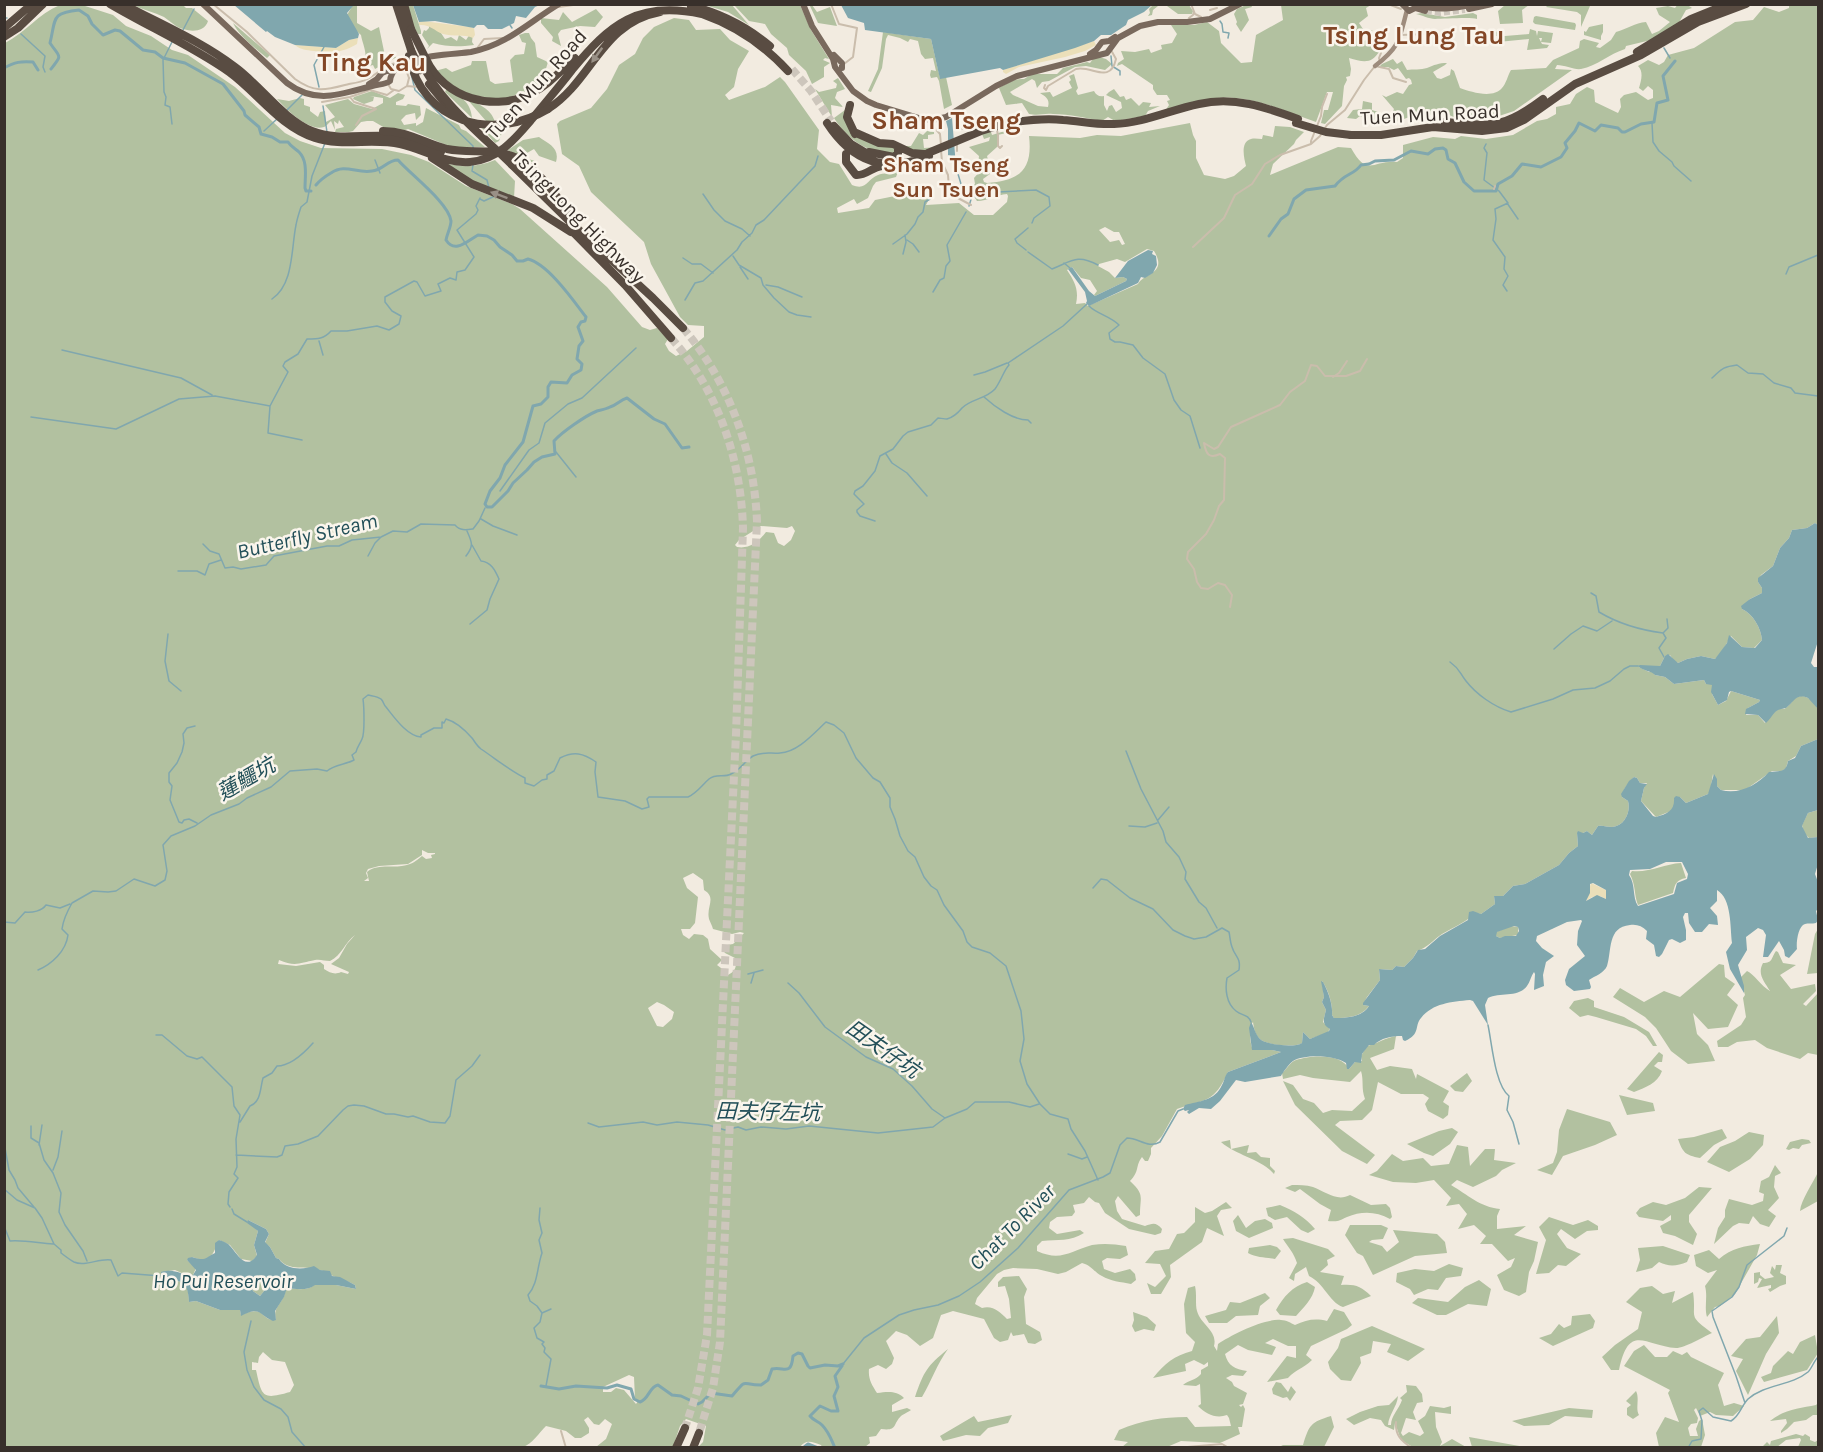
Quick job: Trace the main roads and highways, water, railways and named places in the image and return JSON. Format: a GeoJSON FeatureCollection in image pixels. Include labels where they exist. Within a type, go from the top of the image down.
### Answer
{"type":"FeatureCollection","features":[{"type":"Feature","properties":{"kind":"highway"},"geometry":{"type":"LineString","coordinates":[[4,28],[32,4]]}},
{"type":"Feature","properties":{"kind":"highway"},"geometry":{"type":"LineString","coordinates":[[4,37],[21,26],[43,4]]}},
{"type":"Feature","properties":{"kind":"highway","name":"Tuen Mun Road"},"geometry":{"type":"LineString","coordinates":[[110,4],[200,54],[227,72],[302,133],[335,142],[377,141],[405,145],[427,153],[479,161],[516,137],[597,40],[617,23],[637,12],[662,7],[680,8],[699,13],[726,24],[752,39],[790,70],[769,46],[748,30],[719,15],[686,4]]}},
{"type":"Feature","properties":{"kind":"highway"},"geometry":{"type":"LineString","coordinates":[[123,4],[213,52],[234,66],[256,84],[283,112],[311,131],[326,135],[352,136],[383,131],[408,134],[446,148],[492,150],[517,158],[539,175],[590,241]]}},
{"type":"Feature","properties":{"kind":"highway"},"geometry":{"type":"LineString","coordinates":[[396,4],[407,30],[432,71],[456,92],[477,100],[487,102],[520,98],[539,89],[575,58]]}},
{"type":"Feature","properties":{"kind":"highway"},"geometry":{"type":"LineString","coordinates":[[404,4],[411,66],[420,86],[431,101],[449,115],[475,123],[497,125],[523,120],[548,109],[567,95],[607,42],[629,23],[659,12],[699,13]]}},
{"type":"Feature","properties":{"kind":"highway","name":"Tuen Mun Road"},"geometry":{"type":"LineString","coordinates":[[496,152],[575,58],[609,22],[623,13],[646,4]]}},
{"type":"Feature","properties":{"kind":"highway","name":"Tuen Mun Road"},"geometry":{"type":"LineString","coordinates":[[1351,133],[1431,122],[1485,126],[1509,120],[1526,112],[1572,80],[1638,51],[1702,14],[1728,4]]}},
{"type":"Feature","properties":{"kind":"highway","name":"Tuen Mun Road"},"geometry":{"type":"LineString","coordinates":[[927,154],[907,159],[885,159],[865,153],[857,136],[829,122],[843,144],[860,157],[877,163],[896,165],[910,163],[981,131],[1008,125],[1047,124],[1105,129],[1129,128],[1194,109],[1223,105],[1255,109],[1326,132],[1381,135],[1433,127],[1482,131],[1507,128],[1524,120],[1578,82],[1641,55],[1703,20],[1746,4]]}},
{"type":"Feature","properties":{"kind":"highway","name":"Tsing Long Highway"},"geometry":{"type":"LineString","coordinates":[[407,30],[417,64],[432,90],[683,328]]}},
{"type":"Feature","properties":{"kind":"highway"},"geometry":{"type":"LineString","coordinates":[[857,97],[847,117],[857,136],[875,154],[891,157],[897,155],[898,147]]}},
{"type":"Feature","properties":{"kind":"highway","name":"Tuen Mun Road"},"geometry":{"type":"LineString","coordinates":[[362,134],[402,138],[456,159]]}},
{"type":"Feature","properties":{"kind":"highway"},"geometry":{"type":"LineString","coordinates":[[857,136],[883,144],[894,144],[912,153],[927,154]]}},
{"type":"Feature","properties":{"kind":"highway"},"geometry":{"type":"LineString","coordinates":[[427,153],[431,158],[472,184],[533,208],[578,237]]}},
{"type":"Feature","properties":{"kind":"highway"},"geometry":{"type":"LineString","coordinates":[[860,157],[865,165],[865,169],[860,173],[849,161],[856,175],[861,176],[876,167],[896,165]]}},
{"type":"Feature","properties":{"kind":"highway","name":"Tsing Long Highway"},"geometry":{"type":"LineString","coordinates":[[511,167],[625,285],[671,338]]}},
{"type":"Feature","properties":{"kind":"highway"},"geometry":{"type":"LineString","coordinates":[[676,1448],[685,1428]]}},
{"type":"Feature","properties":{"kind":"highway"},"geometry":{"type":"LineString","coordinates":[[693,1448],[699,1433]]}},
{"type":"Feature","properties":{"kind":"main road"},"geometry":{"type":"LineString","coordinates":[[206,4],[280,73],[304,90],[315,93],[330,93],[384,79],[402,64],[417,57],[478,47],[503,38],[556,5]]}},
{"type":"Feature","properties":{"kind":"main road"},"geometry":{"type":"LineString","coordinates":[[805,4],[812,26],[850,82],[857,97],[932,119]]}},
{"type":"Feature","properties":{"kind":"main road"},"geometry":{"type":"LineString","coordinates":[[1026,72],[1081,61],[1108,47],[1131,26],[1145,21],[1201,17],[1233,4]]}},
{"type":"Feature","properties":{"kind":"main road"},"geometry":{"type":"LineString","coordinates":[[839,66],[857,97],[919,118],[932,119],[954,111],[1005,81],[1026,72],[1086,56],[1099,46],[1101,51],[1140,26],[1158,22],[1210,19],[1240,4]]}},
{"type":"Feature","properties":{"kind":"main road"},"geometry":{"type":"LineString","coordinates":[[1407,7],[1441,9],[1492,4]]}},
{"type":"Feature","properties":{"kind":"main road"},"geometry":{"type":"LineString","coordinates":[[417,57],[469,52],[493,46],[510,38],[556,5]]}},
{"type":"Feature","properties":{"kind":"main road"},"geometry":{"type":"LineString","coordinates":[[1407,7],[1426,11]]}},
{"type":"Feature","properties":{"kind":"water"},"geometry":{"type":"Polygon","coordinates":[[[841,4],[1152,5],[1128,20],[1126,25],[1111,35],[1101,35],[1094,41],[1075,48],[1003,70],[1000,68],[940,79],[931,39],[865,30],[864,23],[848,18],[841,4]]]}},
{"type":"Feature","properties":{"kind":"water"},"geometry":{"type":"Polygon","coordinates":[[[234,5],[354,5],[347,13],[359,34],[358,38],[349,40],[336,48],[295,45],[266,32],[234,5]]]}},
{"type":"Feature","properties":{"kind":"water"},"geometry":{"type":"Polygon","coordinates":[[[413,5],[540,5],[535,7],[526,18],[516,16],[514,23],[502,29],[488,29],[484,25],[477,25],[474,28],[435,21],[419,22],[413,5]]]}},
{"type":"Feature","properties":{"kind":"water"},"geometry":{"type":"Polygon","coordinates":[[[952,118],[956,166],[954,167],[951,156],[948,155],[946,121],[952,118]]]}},
{"type":"Feature","properties":{"kind":"water"},"geometry":{"type":"Polygon","coordinates":[[[1148,250],[1153,251],[1152,254],[1156,256],[1157,265],[1153,273],[1145,278],[1141,277],[1138,283],[1089,306],[1086,303],[1085,292],[1068,269],[1072,267],[1095,296],[1126,281],[1127,279],[1123,277],[1115,278],[1128,261],[1148,250]]]}},
{"type":"Feature","properties":{"kind":"water"},"geometry":{"type":"Polygon","coordinates":[[[1815,523],[1818,525],[1818,641],[1811,663],[1814,667],[1818,667],[1818,709],[1808,698],[1801,697],[1776,712],[1766,723],[1758,715],[1745,714],[1746,709],[1760,700],[1731,691],[1727,700],[1718,705],[1711,692],[1712,685],[1706,684],[1704,680],[1674,684],[1665,677],[1655,675],[1638,666],[1660,666],[1668,654],[1678,663],[1701,656],[1715,659],[1727,643],[1729,635],[1742,647],[1755,648],[1762,640],[1760,631],[1753,618],[1741,606],[1762,593],[1758,578],[1773,566],[1780,548],[1789,538],[1792,530],[1807,528],[1815,523]]]}},
{"type":"Feature","properties":{"kind":"water"},"geometry":{"type":"Polygon","coordinates":[[[1818,739],[1818,810],[1808,813],[1802,826],[1808,838],[1818,837],[1818,864],[1815,874],[1818,882],[1818,909],[1816,911],[1818,920],[1816,923],[1803,925],[1797,939],[1797,949],[1789,958],[1785,956],[1779,941],[1768,957],[1763,957],[1766,935],[1763,930],[1758,928],[1746,937],[1747,950],[1738,965],[1744,993],[1730,969],[1726,952],[1732,943],[1728,907],[1722,894],[1717,890],[1717,901],[1710,908],[1717,916],[1718,925],[1709,924],[1702,932],[1695,932],[1689,923],[1688,913],[1685,913],[1683,917],[1686,940],[1680,943],[1669,940],[1659,957],[1656,956],[1654,945],[1646,939],[1647,931],[1643,928],[1633,925],[1617,930],[1612,941],[1607,966],[1589,980],[1590,989],[1574,991],[1566,985],[1565,980],[1569,969],[1585,956],[1577,945],[1578,931],[1582,921],[1567,922],[1537,936],[1536,941],[1554,956],[1546,962],[1543,975],[1544,986],[1534,990],[1534,972],[1523,990],[1488,998],[1485,1005],[1488,1025],[1473,1001],[1443,1004],[1426,1013],[1419,1021],[1413,1036],[1405,1041],[1402,1036],[1390,1037],[1369,1045],[1362,1054],[1361,1063],[1355,1062],[1349,1069],[1346,1063],[1334,1058],[1312,1056],[1298,1059],[1291,1062],[1281,1076],[1245,1082],[1236,1080],[1211,1109],[1199,1108],[1189,1114],[1187,1112],[1189,1110],[1183,1109],[1185,1105],[1215,1094],[1228,1072],[1281,1052],[1252,1050],[1249,1028],[1251,1022],[1260,1039],[1281,1045],[1302,1043],[1303,1032],[1310,1039],[1329,1031],[1324,1021],[1326,1010],[1322,1002],[1324,997],[1321,981],[1328,993],[1334,1018],[1362,1013],[1369,1006],[1363,1003],[1380,980],[1379,969],[1392,970],[1396,966],[1404,967],[1418,950],[1425,949],[1440,936],[1468,920],[1469,912],[1481,914],[1495,904],[1494,896],[1503,896],[1513,886],[1525,884],[1559,865],[1578,846],[1578,831],[1583,833],[1587,831],[1592,835],[1598,826],[1612,827],[1624,821],[1629,805],[1621,794],[1634,777],[1640,783],[1647,784],[1641,801],[1656,817],[1670,811],[1676,796],[1686,803],[1708,794],[1714,774],[1717,786],[1721,790],[1734,791],[1747,788],[1769,772],[1784,769],[1788,761],[1795,758],[1801,746],[1818,739]],[[1666,862],[1650,869],[1630,870],[1629,875],[1638,906],[1674,894],[1677,883],[1687,879],[1688,874],[1682,862],[1666,862]],[[1593,883],[1590,884],[1590,893],[1586,901],[1597,895],[1606,899],[1606,890],[1593,883]],[[1514,926],[1497,932],[1496,936],[1500,938],[1516,936],[1519,931],[1518,927],[1514,926]]]}},
{"type":"Feature","properties":{"kind":"water","name":"Ho Pui Reservoir"},"geometry":{"type":"Polygon","coordinates":[[[248,1220],[266,1229],[269,1234],[265,1242],[282,1263],[290,1267],[314,1266],[320,1270],[330,1271],[332,1276],[340,1277],[355,1285],[356,1289],[336,1285],[315,1285],[301,1289],[287,1288],[275,1311],[276,1320],[273,1321],[256,1311],[241,1316],[240,1310],[220,1310],[196,1301],[189,1302],[185,1285],[161,1276],[161,1272],[166,1271],[193,1275],[196,1270],[187,1260],[188,1258],[204,1259],[215,1253],[215,1243],[219,1240],[228,1244],[242,1260],[249,1262],[253,1260],[257,1255],[254,1245],[258,1231],[247,1223],[248,1220]],[[259,1275],[255,1277],[251,1286],[253,1291],[260,1296],[269,1285],[267,1280],[259,1275]]]}},
{"type":"Feature","properties":{"kind":"waterway"},"geometry":{"type":"LineString","coordinates":[[183,30],[194,9]]}},
{"type":"Feature","properties":{"kind":"waterway"},"geometry":{"type":"LineString","coordinates":[[51,69],[59,58],[50,43],[54,22],[63,13],[79,10],[88,16],[92,24],[103,35],[115,30],[120,31],[143,50],[185,63],[223,84],[245,115],[259,127],[261,134],[280,142],[288,142],[299,152],[305,164],[305,188],[306,191],[311,191]]}},
{"type":"Feature","properties":{"kind":"waterway"},"geometry":{"type":"LineString","coordinates":[[1220,21],[1223,32],[1229,33],[1228,38]]}},
{"type":"Feature","properties":{"kind":"waterway"},"geometry":{"type":"LineString","coordinates":[[21,34],[45,56],[43,67],[45,72]]}},
{"type":"Feature","properties":{"kind":"waterway"},"geometry":{"type":"LineString","coordinates":[[172,42],[163,60],[165,105],[170,107],[172,124]]}},
{"type":"Feature","properties":{"kind":"waterway"},"geometry":{"type":"LineString","coordinates":[[319,87],[314,65],[324,47]]}},
{"type":"Feature","properties":{"kind":"waterway"},"geometry":{"type":"LineString","coordinates":[[1664,48],[1670,58]]}},
{"type":"Feature","properties":{"kind":"waterway"},"geometry":{"type":"LineString","coordinates":[[1111,56],[1112,66],[1120,71],[1120,75]]}},
{"type":"Feature","properties":{"kind":"waterway"},"geometry":{"type":"LineString","coordinates":[[1269,236],[1281,219],[1288,214],[1294,199],[1306,190],[1335,186],[1361,165],[1375,161],[1394,160],[1411,151],[1428,154],[1435,149],[1443,148],[1446,150],[1448,159],[1455,163],[1464,182],[1474,191],[1496,191],[1498,184],[1512,176],[1522,164],[1541,167],[1561,157],[1567,148],[1565,143],[1579,123],[1595,131],[1601,125],[1618,128],[1625,132],[1641,124],[1654,122],[1657,103],[1668,100],[1663,76],[1675,61]]}},
{"type":"Feature","properties":{"kind":"waterway"},"geometry":{"type":"LineString","coordinates":[[4,68],[15,63],[33,62],[38,70]]}},
{"type":"Feature","properties":{"kind":"waterway"},"geometry":{"type":"LineString","coordinates":[[409,65],[415,90],[473,146],[473,149]]}},
{"type":"Feature","properties":{"kind":"waterway"},"geometry":{"type":"LineString","coordinates":[[287,110],[302,95]]}},
{"type":"Feature","properties":{"kind":"waterway"},"geometry":{"type":"LineString","coordinates":[[323,106],[327,132]]}},
{"type":"Feature","properties":{"kind":"waterway"},"geometry":{"type":"LineString","coordinates":[[264,131],[277,119]]}},
{"type":"Feature","properties":{"kind":"waterway"},"geometry":{"type":"LineString","coordinates":[[1652,123],[1653,142],[1659,151],[1691,181]]}},
{"type":"Feature","properties":{"kind":"waterway"},"geometry":{"type":"LineString","coordinates":[[272,299],[279,292],[288,275],[297,218],[301,207],[307,202],[312,176],[325,143]]}},
{"type":"Feature","properties":{"kind":"waterway"},"geometry":{"type":"LineString","coordinates":[[1486,144],[1484,180],[1499,191],[1508,203],[1495,209],[1493,240],[1505,257],[1504,269],[1508,276],[1503,285],[1507,291]]}},
{"type":"Feature","properties":{"kind":"waterway"},"geometry":{"type":"LineString","coordinates":[[685,300],[695,283],[703,281],[737,250],[756,225],[764,220],[815,166],[818,156]]}},
{"type":"Feature","properties":{"kind":"waterway"},"geometry":{"type":"LineString","coordinates":[[375,160],[380,173]]}},
{"type":"Feature","properties":{"kind":"waterway"},"geometry":{"type":"LineString","coordinates":[[316,185],[336,170],[372,171],[398,160],[437,197],[449,214],[451,223],[446,240],[450,244],[457,246],[478,235],[487,236],[517,261],[528,259],[536,262],[560,283],[586,317],[578,327],[583,341],[579,346],[577,359],[582,364],[581,370],[572,375],[567,383],[551,382],[548,387],[548,397],[541,404],[533,406],[523,442],[505,465],[500,478],[490,491],[485,504],[487,507],[492,507],[534,462],[542,457],[555,454],[554,441],[568,429],[592,413],[627,398],[654,419],[665,424],[682,448],[689,447]]}},
{"type":"Feature","properties":{"kind":"waterway"},"geometry":{"type":"LineString","coordinates":[[955,164],[961,184],[969,194],[975,197],[990,196],[998,192],[1036,190],[1049,197],[1050,206],[1034,218],[1032,223]]}},
{"type":"Feature","properties":{"kind":"waterway"},"geometry":{"type":"LineString","coordinates":[[473,165],[472,171],[487,180],[489,188]]}},
{"type":"Feature","properties":{"kind":"waterway"},"geometry":{"type":"LineString","coordinates":[[703,194],[725,221],[742,229],[750,236]]}},
{"type":"Feature","properties":{"kind":"waterway"},"geometry":{"type":"LineString","coordinates":[[480,199],[484,201],[495,196]]}},
{"type":"Feature","properties":{"kind":"waterway"},"geometry":{"type":"LineString","coordinates":[[969,206],[972,196]]}},
{"type":"Feature","properties":{"kind":"waterway"},"geometry":{"type":"LineString","coordinates":[[302,440],[268,433],[270,406],[288,372],[283,366],[285,362],[298,354],[307,339],[320,338],[331,331],[377,326],[389,330],[399,324],[401,316],[392,311],[385,302],[385,297],[414,281],[417,282],[425,296],[441,291],[438,284],[450,278],[456,280],[457,272],[465,270],[474,257],[457,230],[476,214],[478,210],[476,206],[480,198]]}},
{"type":"Feature","properties":{"kind":"waterway"},"geometry":{"type":"LineString","coordinates":[[893,244],[907,234],[923,212],[925,202],[930,199]]}},
{"type":"Feature","properties":{"kind":"waterway"},"geometry":{"type":"LineString","coordinates":[[1507,203],[1518,219]]}},
{"type":"Feature","properties":{"kind":"waterway"},"geometry":{"type":"LineString","coordinates":[[933,292],[940,280],[944,278],[946,266],[950,261],[947,245],[966,212]]}},
{"type":"Feature","properties":{"kind":"waterway"},"geometry":{"type":"LineString","coordinates":[[1026,250],[1015,239],[1028,228]]}},
{"type":"Feature","properties":{"kind":"waterway"},"geometry":{"type":"LineString","coordinates":[[903,254],[905,235]]}},
{"type":"Feature","properties":{"kind":"waterway"},"geometry":{"type":"LineString","coordinates":[[907,240],[919,252]]}},
{"type":"Feature","properties":{"kind":"waterway"},"geometry":{"type":"LineString","coordinates":[[1028,252],[1052,269],[1079,259],[1098,265]]}},
{"type":"Feature","properties":{"kind":"waterway"},"geometry":{"type":"LineString","coordinates":[[1786,274],[1789,267],[1818,255]]}},
{"type":"Feature","properties":{"kind":"waterway"},"geometry":{"type":"LineString","coordinates":[[733,256],[739,265],[761,278],[763,285],[789,312],[811,317]]}},
{"type":"Feature","properties":{"kind":"waterway"},"geometry":{"type":"LineString","coordinates":[[683,258],[692,264],[701,264],[713,273]]}},
{"type":"Feature","properties":{"kind":"waterway"},"geometry":{"type":"LineString","coordinates":[[1064,263],[1070,268]]}},
{"type":"Feature","properties":{"kind":"waterway"},"geometry":{"type":"LineString","coordinates":[[740,267],[748,279]]}},
{"type":"Feature","properties":{"kind":"waterway"},"geometry":{"type":"LineString","coordinates":[[766,285],[778,287],[802,297]]}},
{"type":"Feature","properties":{"kind":"waterway"},"geometry":{"type":"LineString","coordinates":[[875,521],[860,516],[857,510],[864,504],[854,494],[875,471],[880,456],[893,449],[908,432],[931,425],[938,418],[952,417],[966,405],[987,395],[997,386],[1008,363],[1063,326],[1087,304]]}},
{"type":"Feature","properties":{"kind":"waterway"},"geometry":{"type":"LineString","coordinates":[[1089,306],[1119,325],[1109,333],[1110,339],[1133,345],[1143,358],[1165,374],[1174,400],[1181,410],[1190,416],[1200,448]]}},
{"type":"Feature","properties":{"kind":"waterway"},"geometry":{"type":"LineString","coordinates":[[319,341],[323,355]]}},
{"type":"Feature","properties":{"kind":"waterway"},"geometry":{"type":"LineString","coordinates":[[500,491],[529,450],[539,443],[545,423],[568,404],[582,398],[636,348]]}},
{"type":"Feature","properties":{"kind":"waterway"},"geometry":{"type":"LineString","coordinates":[[62,350],[181,378],[212,395]]}},
{"type":"Feature","properties":{"kind":"waterway"},"geometry":{"type":"LineString","coordinates":[[974,375],[1007,363]]}},
{"type":"Feature","properties":{"kind":"waterway"},"geometry":{"type":"LineString","coordinates":[[1712,378],[1723,369],[1737,365],[1748,373],[1763,374],[1774,383],[1791,388],[1795,393],[1818,396]]}},
{"type":"Feature","properties":{"kind":"waterway"},"geometry":{"type":"LineString","coordinates":[[31,417],[116,429],[179,399],[215,396],[270,406]]}},
{"type":"Feature","properties":{"kind":"waterway"},"geometry":{"type":"LineString","coordinates":[[984,397],[1004,412],[1031,423]]}},
{"type":"Feature","properties":{"kind":"waterway"},"geometry":{"type":"LineString","coordinates":[[556,452],[576,477]]}},
{"type":"Feature","properties":{"kind":"waterway"},"geometry":{"type":"LineString","coordinates":[[886,454],[892,463],[907,473],[927,496]]}},
{"type":"Feature","properties":{"kind":"waterway","name":"Butterfly Stream"},"geometry":{"type":"LineString","coordinates":[[203,544],[210,551],[219,554],[225,568],[241,569],[266,565],[274,556],[327,546],[339,546],[352,540],[381,537],[393,531],[407,532],[421,524],[455,525],[461,529],[473,529],[485,508]]}},
{"type":"Feature","properties":{"kind":"waterway"},"geometry":{"type":"LineString","coordinates":[[481,519],[517,535]]}},
{"type":"Feature","properties":{"kind":"waterway"},"geometry":{"type":"LineString","coordinates":[[466,556],[471,544],[467,531]]}},
{"type":"Feature","properties":{"kind":"waterway"},"geometry":{"type":"LineString","coordinates":[[368,556],[381,537]]}},
{"type":"Feature","properties":{"kind":"waterway"},"geometry":{"type":"LineString","coordinates":[[470,624],[487,610],[499,579],[490,565],[481,561],[472,545]]}},
{"type":"Feature","properties":{"kind":"waterway"},"geometry":{"type":"LineString","coordinates":[[178,571],[197,571],[205,575],[209,564],[221,560]]}},
{"type":"Feature","properties":{"kind":"waterway"},"geometry":{"type":"LineString","coordinates":[[1591,593],[1596,596],[1599,612],[1630,626],[1663,633]]}},
{"type":"Feature","properties":{"kind":"waterway"},"geometry":{"type":"LineString","coordinates":[[1664,657],[1659,648],[1666,638],[1663,633],[1668,628],[1667,619]]}},
{"type":"Feature","properties":{"kind":"waterway"},"geometry":{"type":"LineString","coordinates":[[1554,649],[1583,626],[1597,631],[1612,621]]}},
{"type":"Feature","properties":{"kind":"waterway"},"geometry":{"type":"LineString","coordinates":[[168,634],[165,661],[169,681],[181,691]]}},
{"type":"Feature","properties":{"kind":"waterway"},"geometry":{"type":"LineString","coordinates":[[1450,662],[1480,695],[1498,707],[1511,712],[1573,690],[1595,688],[1610,681],[1624,669],[1638,666]]}},
{"type":"Feature","properties":{"kind":"waterway","name":"蓮鱷坑"},"geometry":{"type":"LineString","coordinates":[[38,970],[53,961],[67,941],[68,935],[62,929],[72,903],[93,891],[116,891],[134,879],[155,886],[165,880],[167,871],[163,845],[171,836],[271,787],[290,771],[317,769],[327,771],[354,760],[352,755],[356,752],[363,736],[363,699],[368,695],[381,699],[401,725],[416,736],[421,737],[434,728],[442,728],[442,722],[444,723],[446,719],[454,722],[467,732],[481,749],[525,778],[525,783],[534,786],[547,779],[547,775],[554,771],[560,758],[570,754],[587,757],[596,762],[598,797],[625,801],[642,809],[649,807],[647,799],[649,797],[688,797],[712,777],[731,774],[757,754],[787,752],[805,741],[826,722],[844,733],[856,758],[873,778],[880,782],[890,798],[890,807],[908,851],[915,857],[924,877],[937,890],[944,905],[963,931],[967,942],[972,947],[990,953],[1006,966],[1021,1011],[1024,1039],[1020,1061],[1027,1084],[1040,1104],[1050,1114],[1068,1119],[1098,1180]]}},
{"type":"Feature","properties":{"kind":"waterway"},"geometry":{"type":"LineString","coordinates":[[195,726],[187,728],[183,734],[182,752],[169,773],[169,782],[172,786],[170,800],[179,822],[182,823],[189,819],[197,823]]}},
{"type":"Feature","properties":{"kind":"waterway"},"geometry":{"type":"LineString","coordinates":[[1126,751],[1166,842],[1179,857],[1186,872],[1185,879],[1217,928]]}},
{"type":"Feature","properties":{"kind":"waterway"},"geometry":{"type":"LineString","coordinates":[[1158,820],[1169,807]]}},
{"type":"Feature","properties":{"kind":"waterway"},"geometry":{"type":"LineString","coordinates":[[1129,826],[1145,827],[1157,823]]}},
{"type":"Feature","properties":{"kind":"waterway"},"geometry":{"type":"LineString","coordinates":[[1093,888],[1101,879],[1107,880],[1130,898],[1153,909],[1173,930],[1194,939],[1206,937],[1222,928],[1229,932],[1239,970],[1227,978],[1227,996],[1233,1008],[1251,1022]]}},
{"type":"Feature","properties":{"kind":"waterway"},"geometry":{"type":"LineString","coordinates":[[4,922],[15,923],[25,912],[37,911],[46,905],[60,908],[70,904]]}},
{"type":"Feature","properties":{"kind":"waterway"},"geometry":{"type":"LineString","coordinates":[[748,974],[763,970]]}},
{"type":"Feature","properties":{"kind":"waterway"},"geometry":{"type":"LineString","coordinates":[[751,983],[754,973]]}},
{"type":"Feature","properties":{"kind":"waterway","name":"田夫仔坑"},"geometry":{"type":"LineString","coordinates":[[788,983],[799,993],[825,1027],[866,1057],[893,1069],[932,1109],[945,1118],[967,1109],[975,1102],[1009,1102],[1030,1107],[1039,1104]]}},
{"type":"Feature","properties":{"kind":"waterway"},"geometry":{"type":"LineString","coordinates":[[1488,1025],[1497,1074],[1504,1091],[1509,1096],[1507,1110],[1519,1144]]}},
{"type":"Feature","properties":{"kind":"waterway"},"geometry":{"type":"LineString","coordinates":[[156,1035],[162,1035],[187,1056],[197,1059],[202,1057],[232,1087],[234,1106],[240,1115],[236,1139],[237,1167],[234,1174],[238,1178],[229,1192],[230,1207]]}},
{"type":"Feature","properties":{"kind":"waterway"},"geometry":{"type":"LineString","coordinates":[[240,1122],[258,1098],[263,1078],[272,1073],[277,1066],[287,1064],[297,1058],[313,1043]]}},
{"type":"Feature","properties":{"kind":"waterway"},"geometry":{"type":"LineString","coordinates":[[236,1155],[277,1157],[282,1155],[285,1146],[298,1144],[318,1136],[343,1110],[354,1105],[386,1114],[413,1116],[430,1122],[445,1123],[450,1116],[456,1080],[472,1066],[480,1055]]}},
{"type":"Feature","properties":{"kind":"waterway","name":"Chat To River"},"geometry":{"type":"LineString","coordinates":[[843,1364],[864,1338],[899,1315],[938,1305],[959,1296],[980,1282],[1018,1248],[1069,1190],[1110,1173],[1120,1145],[1127,1138],[1147,1144],[1160,1142],[1178,1111],[1183,1109]]}},
{"type":"Feature","properties":{"kind":"waterway","name":"田夫仔左坑"},"geometry":{"type":"LineString","coordinates":[[588,1123],[599,1127],[643,1122],[657,1125],[677,1122],[708,1125],[725,1130],[738,1127],[746,1130],[761,1127],[786,1129],[809,1126],[878,1133],[933,1127],[945,1118]]}},
{"type":"Feature","properties":{"kind":"waterway"},"geometry":{"type":"LineString","coordinates":[[39,1145],[42,1125]]}},
{"type":"Feature","properties":{"kind":"waterway"},"geometry":{"type":"LineString","coordinates":[[31,1126],[31,1138],[39,1143],[44,1160],[53,1173],[61,1193],[59,1212],[87,1261]]}},
{"type":"Feature","properties":{"kind":"waterway"},"geometry":{"type":"LineString","coordinates":[[53,1170],[58,1157],[62,1131]]}},
{"type":"Feature","properties":{"kind":"waterway"},"geometry":{"type":"LineString","coordinates":[[5,1148],[9,1170],[18,1188],[34,1207]]}},
{"type":"Feature","properties":{"kind":"waterway"},"geometry":{"type":"LineString","coordinates":[[1068,1154],[1082,1159],[1087,1157]]}},
{"type":"Feature","properties":{"kind":"waterway"},"geometry":{"type":"LineString","coordinates":[[4,1189],[17,1200],[35,1208],[54,1244],[72,1261],[83,1264],[111,1260],[118,1276],[122,1273],[161,1276]]}},
{"type":"Feature","properties":{"kind":"waterway"},"geometry":{"type":"LineString","coordinates":[[540,1208],[539,1220],[542,1233],[539,1240],[542,1253],[536,1281],[528,1295],[530,1301],[542,1313]]}},
{"type":"Feature","properties":{"kind":"waterway"},"geometry":{"type":"LineString","coordinates":[[232,1209],[234,1214],[247,1222]]}},
{"type":"Feature","properties":{"kind":"waterway"},"geometry":{"type":"LineString","coordinates":[[4,1226],[10,1241],[53,1244]]}},
{"type":"Feature","properties":{"kind":"waterway"},"geometry":{"type":"LineString","coordinates":[[1745,1403],[1712,1311],[1732,1297],[1739,1287],[1747,1265],[1784,1236],[1787,1228]]}},
{"type":"Feature","properties":{"kind":"waterway"},"geometry":{"type":"LineString","coordinates":[[546,1386],[551,1359],[544,1352],[545,1348],[542,1344],[544,1342],[537,1338],[534,1328],[540,1322],[542,1313],[551,1309]]}},
{"type":"Feature","properties":{"kind":"waterway"},"geometry":{"type":"LineString","coordinates":[[251,1321],[244,1352],[247,1370],[254,1387],[264,1400],[281,1409],[288,1417],[292,1432],[306,1448]]}},
{"type":"Feature","properties":{"kind":"waterway"},"geometry":{"type":"LineString","coordinates":[[541,1386],[559,1389],[576,1386],[607,1388],[617,1385],[631,1389],[634,1399],[640,1402],[658,1385],[672,1395],[681,1396],[698,1404],[711,1393],[732,1396],[745,1383],[761,1385],[768,1380],[772,1369],[789,1369],[793,1356],[798,1353],[802,1354],[810,1368],[843,1364]]}},
{"type":"Feature","properties":{"kind":"waterway"},"geometry":{"type":"LineString","coordinates":[[1688,1448],[1692,1441],[1701,1439],[1702,1421],[1699,1411],[1703,1408],[1713,1417],[1731,1421],[1748,1399],[1762,1390],[1801,1377],[1818,1357]]}},
{"type":"Feature","properties":{"kind":"waterway"},"geometry":{"type":"LineString","coordinates":[[835,1448],[824,1428],[810,1416],[820,1406],[831,1411],[838,1411],[834,1396],[838,1387],[835,1376],[842,1366]]}},
{"type":"Feature","properties":{"kind":"waterway"},"geometry":{"type":"LineString","coordinates":[[803,1448],[808,1444],[818,1448]]}},
{"type":"Feature","properties":{"kind":"tunnel"},"geometry":{"type":"LineString","coordinates":[[1426,11],[1440,13],[1465,10]]}},
{"type":"Feature","properties":{"kind":"tunnel"},"geometry":{"type":"LineString","coordinates":[[792,69],[811,91],[831,121]]}},
{"type":"Feature","properties":{"kind":"tunnel"},"geometry":{"type":"LineString","coordinates":[[683,328],[714,371],[736,418],[751,468],[757,521],[720,1342],[713,1388],[699,1433]]}},
{"type":"Feature","properties":{"kind":"tunnel"},"geometry":{"type":"LineString","coordinates":[[671,338],[688,358],[702,380],[724,427],[738,477],[743,528],[736,734],[707,1335],[698,1388],[685,1428]]}},
{"type":"Feature","properties":{"kind":"district","name":"Tsing Lung Tau"},"geometry":{"type":"Point","coordinates":[1414,35]}},
{"type":"Feature","properties":{"kind":"district","name":"Ting Kau"},"geometry":{"type":"Point","coordinates":[372,62]}},
{"type":"Feature","properties":{"kind":"district","name":"Sham Tseng"},"geometry":{"type":"Point","coordinates":[946,120]}},
{"type":"Feature","properties":{"kind":"district","name":"Sham Tseng Sun Tsuen"},"geometry":{"type":"Point","coordinates":[946,176]}}]}
